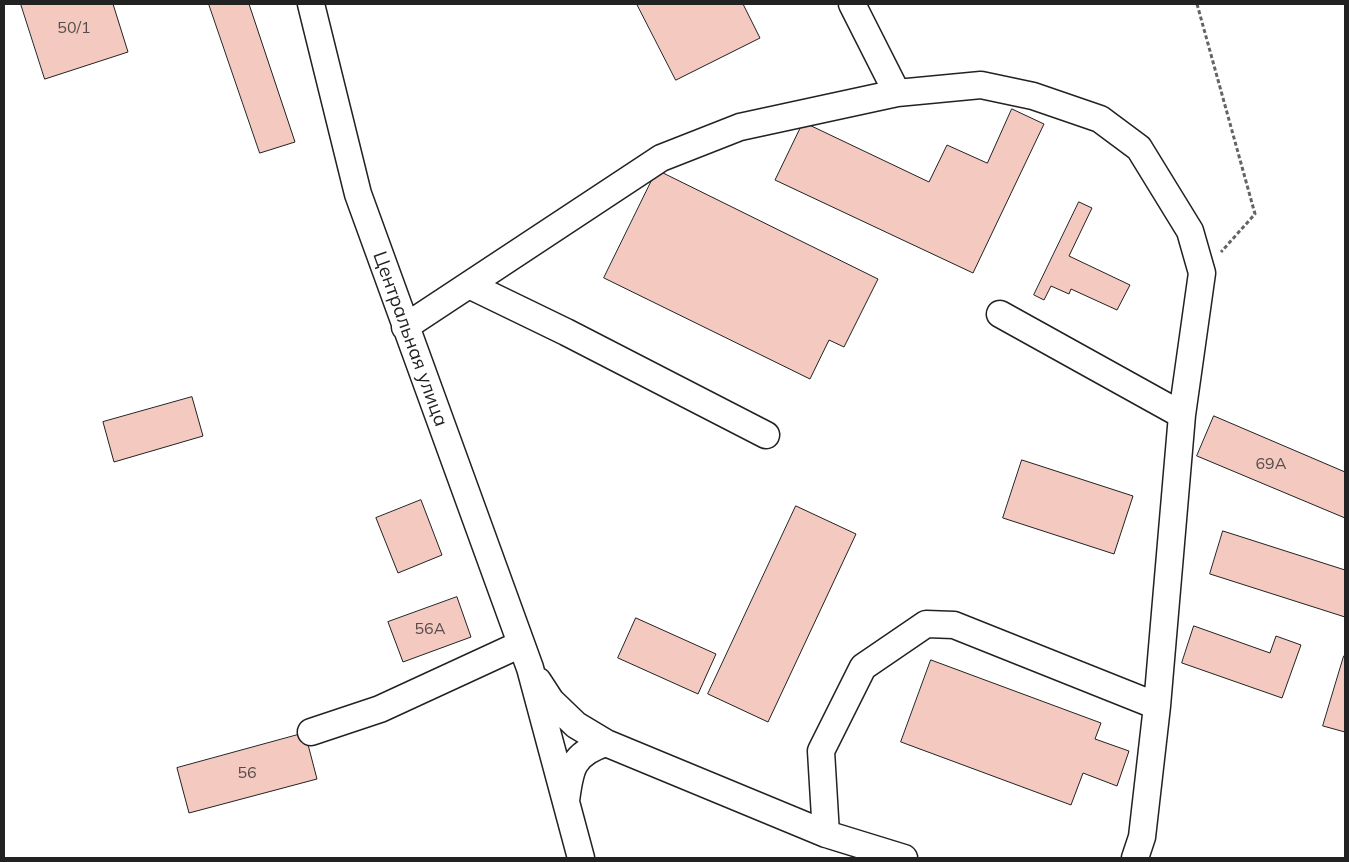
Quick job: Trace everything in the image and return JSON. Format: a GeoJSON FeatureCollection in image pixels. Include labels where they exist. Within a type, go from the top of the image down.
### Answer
{"type":"FeatureCollection","features":[{"type":"Feature","properties":{"kind":"street","name":"Центральная улица"},"geometry":{"type":"LineString","coordinates":[[311,4],[358,194],[525,656]]}},
{"type":"Feature","properties":{"kind":"street"},"geometry":{"type":"LineString","coordinates":[[852,4],[897,93]]}},
{"type":"Feature","properties":{"kind":"street"},"geometry":{"type":"LineString","coordinates":[[405,327],[661,158],[740,127],[897,93],[982,85],[1033,96],[1100,119],[1139,148],[1190,232],[1202,273],[1182,415],[1157,706],[1142,837],[1135,858]]}},
{"type":"Feature","properties":{"kind":"street"},"geometry":{"type":"LineString","coordinates":[[469,285],[566,332],[766,435]]}},
{"type":"Feature","properties":{"kind":"street"},"geometry":{"type":"LineString","coordinates":[[1000,314],[1182,415]]}},
{"type":"Feature","properties":{"kind":"street"},"geometry":{"type":"LineString","coordinates":[[826,834],[821,751],[862,667],[926,624],[954,625],[1157,706]]}},
{"type":"Feature","properties":{"kind":"street"},"geometry":{"type":"LineString","coordinates":[[311,732],[380,710],[525,656]]}},
{"type":"Feature","properties":{"kind":"street"},"geometry":{"type":"LineString","coordinates":[[525,656],[551,701],[576,725],[606,744],[826,834],[904,858]]}},
{"type":"Feature","properties":{"kind":"street"},"geometry":{"type":"LineString","coordinates":[[525,656],[581,858]]}},
{"type":"Feature","properties":{"kind":"street"},"geometry":{"type":"LineString","coordinates":[[566,807],[569,777],[578,759],[592,748],[606,744]]}},
{"type":"Feature","properties":{"kind":"path"},"geometry":{"type":"LineString","coordinates":[[1197,4],[1255,214],[1202,273]]}},
{"type":"Feature","properties":{"kind":"building"},"geometry":{"type":"Polygon","coordinates":[[[21,4],[113,4],[128,52],[45,79],[21,4]]]}},
{"type":"Feature","properties":{"kind":"building"},"geometry":{"type":"Polygon","coordinates":[[[209,4],[249,4],[295,142],[260,153],[209,4]]]}},
{"type":"Feature","properties":{"kind":"building"},"geometry":{"type":"Polygon","coordinates":[[[637,4],[743,4],[760,38],[676,80],[637,4]]]}},
{"type":"Feature","properties":{"kind":"building"},"geometry":{"type":"Polygon","coordinates":[[[1012,109],[1044,124],[973,273],[775,180],[803,122],[929,182],[947,145],[987,163],[1012,109]]]}},
{"type":"Feature","properties":{"kind":"building"},"geometry":{"type":"Polygon","coordinates":[[[657,170],[878,279],[844,347],[829,340],[810,379],[604,278],[657,170]]]}},
{"type":"Feature","properties":{"kind":"building"},"geometry":{"type":"Polygon","coordinates":[[[1079,202],[1092,208],[1069,256],[1130,285],[1117,310],[1071,289],[1069,294],[1051,286],[1044,300],[1034,295],[1079,202]]]}},
{"type":"Feature","properties":{"kind":"building"},"geometry":{"type":"Polygon","coordinates":[[[192,397],[203,436],[114,462],[103,422],[192,397]]]}},
{"type":"Feature","properties":{"kind":"building"},"geometry":{"type":"Polygon","coordinates":[[[1214,416],[1345,472],[1345,518],[1197,456],[1214,416]]]}},
{"type":"Feature","properties":{"kind":"building"},"geometry":{"type":"Polygon","coordinates":[[[1022,460],[1133,496],[1114,554],[1003,518],[1022,460]]]}},
{"type":"Feature","properties":{"kind":"building"},"geometry":{"type":"Polygon","coordinates":[[[421,500],[442,555],[398,573],[376,518],[421,500]]]}},
{"type":"Feature","properties":{"kind":"building"},"geometry":{"type":"Polygon","coordinates":[[[796,506],[856,534],[768,722],[708,694],[796,506]]]}},
{"type":"Feature","properties":{"kind":"building"},"geometry":{"type":"Polygon","coordinates":[[[1223,531],[1345,570],[1345,617],[1210,574],[1223,531]]]}},
{"type":"Feature","properties":{"kind":"building"},"geometry":{"type":"Polygon","coordinates":[[[457,597],[471,637],[403,662],[388,622],[457,597]]]}},
{"type":"Feature","properties":{"kind":"building"},"geometry":{"type":"Polygon","coordinates":[[[636,618],[716,654],[698,694],[618,658],[636,618]]]}},
{"type":"Feature","properties":{"kind":"building"},"geometry":{"type":"Polygon","coordinates":[[[1194,626],[1270,653],[1276,636],[1301,645],[1282,698],[1182,663],[1194,626]]]}},
{"type":"Feature","properties":{"kind":"building"},"geometry":{"type":"Polygon","coordinates":[[[1345,656],[1345,732],[1323,726],[1345,656]]]}},
{"type":"Feature","properties":{"kind":"building"},"geometry":{"type":"Polygon","coordinates":[[[931,660],[1101,723],[1095,739],[1129,751],[1117,786],[1083,773],[1071,805],[901,742],[931,660]]]}},
{"type":"Feature","properties":{"kind":"building"},"geometry":{"type":"Polygon","coordinates":[[[305,733],[317,779],[189,813],[177,768],[305,733]]]}}]}
